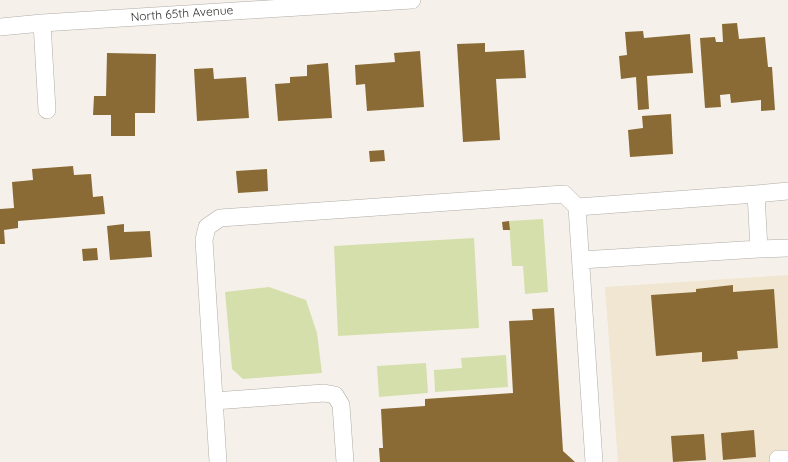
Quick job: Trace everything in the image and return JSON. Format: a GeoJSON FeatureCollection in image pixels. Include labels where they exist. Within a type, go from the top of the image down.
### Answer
{"type":"FeatureCollection","features":[{"type":"Feature","properties":{"kind":"street","name":"North 65th Avenue"},"geometry":{"type":"LineString","coordinates":[[0,27],[42,23],[412,0]]}},
{"type":"Feature","properties":{"kind":"street"},"geometry":{"type":"LineString","coordinates":[[42,23],[47,110]]}},
{"type":"Feature","properties":{"kind":"street"},"geometry":{"type":"LineString","coordinates":[[577,207],[788,191]]}},
{"type":"Feature","properties":{"kind":"street"},"geometry":{"type":"LineString","coordinates":[[218,462],[204,240],[207,227],[220,218],[564,194],[577,207],[594,462]]}},
{"type":"Feature","properties":{"kind":"street"},"geometry":{"type":"LineString","coordinates":[[756,194],[759,248]]}},
{"type":"Feature","properties":{"kind":"street"},"geometry":{"type":"LineString","coordinates":[[581,260],[759,248],[788,248]]}},
{"type":"Feature","properties":{"kind":"street"},"geometry":{"type":"LineString","coordinates":[[214,401],[324,393],[335,395],[341,405],[345,462]]}},
{"type":"Feature","properties":{"kind":"shaded area"},"geometry":{"type":"Polygon","coordinates":[[[788,275],[788,462],[618,462],[605,287],[788,275]]]}},
{"type":"Feature","properties":{"kind":"green space"},"geometry":{"type":"Polygon","coordinates":[[[543,219],[548,292],[525,294],[523,266],[512,266],[509,221],[543,219]]]}},
{"type":"Feature","properties":{"kind":"green space"},"geometry":{"type":"Polygon","coordinates":[[[474,238],[479,328],[338,336],[334,246],[474,238]]]}},
{"type":"Feature","properties":{"kind":"green space"},"geometry":{"type":"Polygon","coordinates":[[[269,287],[306,300],[317,333],[322,373],[243,379],[232,369],[225,292],[269,287]]]}},
{"type":"Feature","properties":{"kind":"green space"},"geometry":{"type":"Polygon","coordinates":[[[506,355],[508,387],[435,392],[434,370],[462,368],[461,358],[506,355]]]}},
{"type":"Feature","properties":{"kind":"green space"},"geometry":{"type":"Polygon","coordinates":[[[426,363],[428,393],[379,397],[377,366],[426,363]]]}},
{"type":"Feature","properties":{"kind":"building"},"geometry":{"type":"Polygon","coordinates":[[[737,23],[739,39],[765,37],[768,67],[772,67],[775,110],[761,111],[761,100],[731,103],[730,94],[720,95],[721,107],[705,108],[700,38],[715,37],[716,42],[723,42],[722,24],[737,23]]]}},
{"type":"Feature","properties":{"kind":"building"},"geometry":{"type":"Polygon","coordinates":[[[643,31],[644,38],[690,34],[693,73],[647,76],[649,109],[638,110],[636,77],[621,79],[619,56],[627,55],[625,32],[643,31]]]}},
{"type":"Feature","properties":{"kind":"building"},"geometry":{"type":"Polygon","coordinates":[[[485,43],[485,52],[524,50],[526,78],[496,79],[500,140],[463,142],[457,44],[485,43]]]}},
{"type":"Feature","properties":{"kind":"building"},"geometry":{"type":"Polygon","coordinates":[[[420,51],[424,107],[367,111],[365,84],[356,85],[355,65],[395,62],[394,53],[420,51]]]}},
{"type":"Feature","properties":{"kind":"building"},"geometry":{"type":"Polygon","coordinates":[[[107,53],[156,54],[155,113],[135,113],[135,136],[111,136],[111,115],[93,115],[94,96],[106,96],[107,53]]]}},
{"type":"Feature","properties":{"kind":"building"},"geometry":{"type":"Polygon","coordinates":[[[328,63],[332,118],[278,121],[275,84],[290,83],[290,77],[307,76],[307,65],[328,63]]]}},
{"type":"Feature","properties":{"kind":"building"},"geometry":{"type":"Polygon","coordinates":[[[213,68],[214,79],[246,77],[249,118],[197,121],[194,69],[213,68]]]}},
{"type":"Feature","properties":{"kind":"building"},"geometry":{"type":"Polygon","coordinates":[[[671,114],[673,154],[630,157],[628,130],[643,128],[642,116],[671,114]]]}},
{"type":"Feature","properties":{"kind":"building"},"geometry":{"type":"Polygon","coordinates":[[[384,150],[385,161],[370,162],[369,151],[384,150]]]}},
{"type":"Feature","properties":{"kind":"building"},"geometry":{"type":"Polygon","coordinates":[[[73,166],[74,175],[91,174],[93,197],[103,196],[105,214],[18,221],[18,228],[4,230],[5,244],[0,244],[0,209],[14,208],[12,182],[33,180],[32,169],[73,166]]]}},
{"type":"Feature","properties":{"kind":"building"},"geometry":{"type":"Polygon","coordinates":[[[267,169],[268,191],[238,193],[236,171],[267,169]]]}},
{"type":"Feature","properties":{"kind":"building"},"geometry":{"type":"Polygon","coordinates":[[[509,221],[510,230],[503,230],[502,222],[509,221]]]}},
{"type":"Feature","properties":{"kind":"building"},"geometry":{"type":"Polygon","coordinates":[[[124,224],[124,232],[150,231],[152,257],[110,260],[107,226],[124,224]]]}},
{"type":"Feature","properties":{"kind":"building"},"geometry":{"type":"Polygon","coordinates":[[[97,248],[98,260],[83,261],[82,249],[97,248]]]}},
{"type":"Feature","properties":{"kind":"building"},"geometry":{"type":"Polygon","coordinates":[[[733,285],[733,292],[774,289],[778,348],[737,351],[738,359],[702,362],[702,352],[656,356],[651,295],[696,292],[696,289],[733,285]]]}},
{"type":"Feature","properties":{"kind":"building"},"geometry":{"type":"Polygon","coordinates":[[[554,308],[563,451],[575,462],[380,462],[379,448],[383,448],[381,409],[425,406],[425,399],[513,393],[509,321],[533,320],[532,309],[554,308]]]}},
{"type":"Feature","properties":{"kind":"building"},"geometry":{"type":"Polygon","coordinates":[[[754,430],[756,457],[723,460],[721,433],[754,430]]]}},
{"type":"Feature","properties":{"kind":"building"},"geometry":{"type":"Polygon","coordinates":[[[704,434],[706,460],[673,462],[671,436],[704,434]]]}}]}
